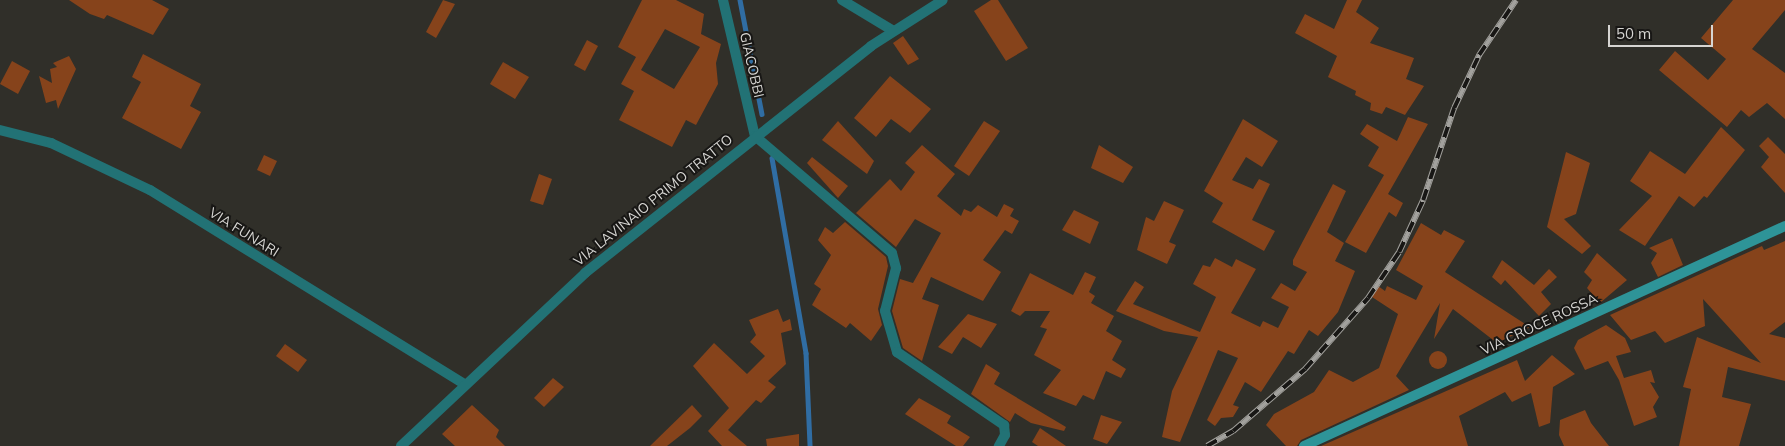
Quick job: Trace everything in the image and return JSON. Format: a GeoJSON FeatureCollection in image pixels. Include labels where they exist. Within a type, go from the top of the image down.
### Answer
{"type":"FeatureCollection","features":[{"type":"Feature","properties":{"kind":"main road","name":"VIA CROCE ROSSA"},"geometry":{"type":"LineString","coordinates":[[1304,446],[1785,226]]}},
{"type":"Feature","properties":{"kind":"street","name":"GIACOBBI"},"geometry":{"type":"LineString","coordinates":[[723,0],[755,136]]}},
{"type":"Feature","properties":{"kind":"street"},"geometry":{"type":"LineString","coordinates":[[842,0],[892,30]]}},
{"type":"Feature","properties":{"kind":"street","name":"VIA LAVINAIO PRIMO TRATTO"},"geometry":{"type":"LineString","coordinates":[[401,446],[462,383],[585,273],[755,136],[892,30],[943,0]]}},
{"type":"Feature","properties":{"kind":"street","name":"VIA FUNARI"},"geometry":{"type":"LineString","coordinates":[[0,130],[60,146],[150,190],[462,383]]}},
{"type":"Feature","properties":{"kind":"street"},"geometry":{"type":"LineString","coordinates":[[755,136],[892,252],[896,268],[885,311],[897,352],[1004,425],[1005,435],[999,446]]}},
{"type":"Feature","properties":{"kind":"building"},"geometry":{"type":"Polygon","coordinates":[[[69,0],[152,0],[169,9],[153,35],[107,15],[104,19],[90,14],[69,0]]]}},
{"type":"Feature","properties":{"kind":"building"},"geometry":{"type":"Polygon","coordinates":[[[443,0],[455,4],[436,38],[426,32],[443,0]]]}},
{"type":"Feature","properties":{"kind":"building"},"geometry":{"type":"Polygon","coordinates":[[[642,0],[676,0],[704,14],[701,34],[721,44],[716,63],[718,84],[696,125],[686,120],[672,147],[619,120],[634,91],[621,84],[636,57],[618,47],[642,0]],[[665,29],[641,70],[674,89],[700,47],[665,29]]]}},
{"type":"Feature","properties":{"kind":"building"},"geometry":{"type":"Polygon","coordinates":[[[991,0],[998,0],[1028,48],[1006,61],[974,11],[991,0]]]}},
{"type":"Feature","properties":{"kind":"building"},"geometry":{"type":"Polygon","coordinates":[[[1347,0],[1362,0],[1356,12],[1379,28],[1370,43],[1414,58],[1406,79],[1424,86],[1405,115],[1386,107],[1382,114],[1370,110],[1371,103],[1355,95],[1356,91],[1328,77],[1337,56],[1295,33],[1305,14],[1334,29],[1347,0]]]}},
{"type":"Feature","properties":{"kind":"building"},"geometry":{"type":"Polygon","coordinates":[[[1733,0],[1785,0],[1785,10],[1752,49],[1785,73],[1785,119],[1767,103],[1749,117],[1741,110],[1727,127],[1659,70],[1675,51],[1708,80],[1726,59],[1701,38],[1733,0]]]}},
{"type":"Feature","properties":{"kind":"building"},"geometry":{"type":"Polygon","coordinates":[[[903,36],[919,59],[908,65],[893,43],[903,36]]]}},
{"type":"Feature","properties":{"kind":"building"},"geometry":{"type":"Polygon","coordinates":[[[587,40],[598,46],[585,71],[574,65],[587,40]]]}},
{"type":"Feature","properties":{"kind":"building"},"geometry":{"type":"Polygon","coordinates":[[[143,54],[201,84],[190,106],[201,112],[181,149],[122,118],[141,82],[132,77],[143,54]]]}},
{"type":"Feature","properties":{"kind":"building"},"geometry":{"type":"Polygon","coordinates":[[[69,56],[76,69],[58,109],[56,100],[46,103],[39,76],[52,83],[50,69],[57,67],[53,63],[69,56]]]}},
{"type":"Feature","properties":{"kind":"building"},"geometry":{"type":"Polygon","coordinates":[[[12,61],[30,71],[18,94],[0,84],[12,61]]]}},
{"type":"Feature","properties":{"kind":"building"},"geometry":{"type":"Polygon","coordinates":[[[503,62],[529,77],[515,99],[490,84],[503,62]]]}},
{"type":"Feature","properties":{"kind":"building"},"geometry":{"type":"Polygon","coordinates":[[[890,76],[931,109],[910,133],[891,119],[876,137],[854,118],[890,76]]]}},
{"type":"Feature","properties":{"kind":"building"},"geometry":{"type":"Polygon","coordinates":[[[1408,117],[1428,124],[1388,194],[1403,203],[1396,217],[1389,212],[1366,253],[1345,242],[1384,175],[1368,166],[1379,147],[1360,134],[1367,124],[1397,141],[1408,117]]]}},
{"type":"Feature","properties":{"kind":"building"},"geometry":{"type":"Polygon","coordinates":[[[1243,119],[1278,141],[1262,167],[1246,157],[1232,180],[1253,189],[1259,179],[1270,184],[1252,220],[1275,231],[1264,251],[1212,222],[1223,203],[1204,191],[1243,119]]]}},
{"type":"Feature","properties":{"kind":"building"},"geometry":{"type":"Polygon","coordinates":[[[838,121],[874,161],[867,174],[822,140],[838,121]]]}},
{"type":"Feature","properties":{"kind":"building"},"geometry":{"type":"Polygon","coordinates":[[[984,121],[1000,131],[969,176],[954,166],[984,121]]]}},
{"type":"Feature","properties":{"kind":"building"},"geometry":{"type":"Polygon","coordinates":[[[1721,127],[1745,150],[1707,198],[1704,196],[1694,207],[1679,196],[1645,246],[1619,230],[1652,196],[1630,181],[1650,151],[1685,174],[1721,127]]]}},
{"type":"Feature","properties":{"kind":"building"},"geometry":{"type":"Polygon","coordinates":[[[1768,137],[1785,154],[1785,193],[1761,167],[1769,157],[1759,146],[1768,137]]]}},
{"type":"Feature","properties":{"kind":"building"},"geometry":{"type":"Polygon","coordinates":[[[922,145],[955,174],[937,196],[961,216],[964,209],[971,212],[978,205],[997,217],[1004,204],[1014,209],[1010,216],[1019,221],[1012,234],[1005,230],[983,260],[1001,272],[983,301],[931,277],[922,299],[939,305],[922,361],[903,348],[892,311],[900,279],[913,283],[941,233],[915,219],[896,247],[856,213],[890,179],[901,191],[915,172],[905,163],[922,145]]]}},
{"type":"Feature","properties":{"kind":"building"},"geometry":{"type":"Polygon","coordinates":[[[1099,145],[1133,167],[1123,183],[1091,168],[1099,145]]]}},
{"type":"Feature","properties":{"kind":"building"},"geometry":{"type":"Polygon","coordinates":[[[1566,152],[1590,163],[1576,214],[1564,219],[1591,246],[1582,254],[1547,227],[1566,152]]]}},
{"type":"Feature","properties":{"kind":"building"},"geometry":{"type":"Polygon","coordinates":[[[264,155],[277,161],[270,176],[257,170],[264,155]]]}},
{"type":"Feature","properties":{"kind":"building"},"geometry":{"type":"Polygon","coordinates":[[[812,157],[848,186],[838,198],[807,163],[812,157]]]}},
{"type":"Feature","properties":{"kind":"building"},"geometry":{"type":"Polygon","coordinates":[[[539,174],[552,179],[543,205],[530,201],[539,174]]]}},
{"type":"Feature","properties":{"kind":"building"},"geometry":{"type":"Polygon","coordinates":[[[1333,184],[1346,191],[1327,232],[1344,243],[1335,261],[1355,271],[1338,312],[1318,336],[1309,330],[1294,354],[1288,351],[1261,392],[1245,382],[1233,405],[1239,407],[1233,417],[1221,418],[1215,426],[1207,420],[1238,358],[1218,350],[1180,442],[1162,437],[1172,391],[1198,337],[1164,331],[1116,311],[1135,281],[1144,287],[1133,304],[1200,332],[1216,297],[1193,284],[1203,265],[1210,267],[1215,258],[1232,267],[1236,259],[1256,269],[1231,313],[1260,327],[1263,321],[1278,328],[1289,307],[1271,298],[1281,283],[1295,291],[1307,272],[1293,265],[1293,260],[1333,184]]]}},
{"type":"Feature","properties":{"kind":"building"},"geometry":{"type":"Polygon","coordinates":[[[1164,201],[1184,210],[1169,242],[1176,245],[1167,264],[1137,250],[1146,217],[1154,221],[1164,201]]]}},
{"type":"Feature","properties":{"kind":"building"},"geometry":{"type":"Polygon","coordinates":[[[1074,210],[1099,222],[1090,244],[1062,230],[1074,210]]]}},
{"type":"Feature","properties":{"kind":"building"},"geometry":{"type":"Polygon","coordinates":[[[845,222],[886,257],[888,266],[878,309],[882,325],[871,341],[850,323],[846,328],[812,305],[821,289],[814,284],[831,255],[818,240],[825,227],[833,233],[845,222]]]}},
{"type":"Feature","properties":{"kind":"building"},"geometry":{"type":"Polygon","coordinates":[[[1421,223],[1441,235],[1444,230],[1465,241],[1445,272],[1530,327],[1497,343],[1453,309],[1434,339],[1440,303],[1396,376],[1409,390],[1301,440],[1297,446],[1286,446],[1266,425],[1274,414],[1314,392],[1329,370],[1353,382],[1379,368],[1398,314],[1372,297],[1378,286],[1385,291],[1387,286],[1416,300],[1423,286],[1396,270],[1421,223]]]}},
{"type":"Feature","properties":{"kind":"building"},"geometry":{"type":"Polygon","coordinates":[[[1672,238],[1683,265],[1658,277],[1651,263],[1657,253],[1649,248],[1672,238]]]}},
{"type":"Feature","properties":{"kind":"building"},"geometry":{"type":"Polygon","coordinates":[[[1785,241],[1785,322],[1769,334],[1785,338],[1785,381],[1728,367],[1722,397],[1751,404],[1739,446],[1679,446],[1691,389],[1683,387],[1697,337],[1761,363],[1703,299],[1705,326],[1665,343],[1655,331],[1631,340],[1610,315],[1762,246],[1764,250],[1785,241]]]}},
{"type":"Feature","properties":{"kind":"building"},"geometry":{"type":"Polygon","coordinates":[[[1597,253],[1627,280],[1600,303],[1587,288],[1592,280],[1584,272],[1597,253]]]}},
{"type":"Feature","properties":{"kind":"building"},"geometry":{"type":"Polygon","coordinates":[[[1502,260],[1534,285],[1549,269],[1557,277],[1541,292],[1551,304],[1539,316],[1505,280],[1501,285],[1492,277],[1502,260]]]}},
{"type":"Feature","properties":{"kind":"building"},"geometry":{"type":"Polygon","coordinates":[[[1085,272],[1096,277],[1089,292],[1095,296],[1091,303],[1114,316],[1106,331],[1122,341],[1112,360],[1126,369],[1121,378],[1106,371],[1094,400],[1083,395],[1076,406],[1043,393],[1061,370],[1034,355],[1047,329],[1040,327],[1050,311],[1025,311],[1020,316],[1011,311],[1030,273],[1073,295],[1085,272]]]}},
{"type":"Feature","properties":{"kind":"building"},"geometry":{"type":"Polygon","coordinates":[[[778,309],[783,322],[790,319],[792,330],[781,333],[786,364],[768,381],[776,387],[761,403],[756,400],[728,430],[747,446],[722,446],[708,431],[729,408],[693,366],[714,343],[747,374],[765,356],[750,342],[756,335],[749,320],[778,309]]]}},
{"type":"Feature","properties":{"kind":"building"},"geometry":{"type":"Polygon","coordinates":[[[968,314],[997,324],[981,348],[963,337],[952,354],[938,347],[968,314]]]}},
{"type":"Feature","properties":{"kind":"building"},"geometry":{"type":"Polygon","coordinates":[[[1606,325],[1625,338],[1631,352],[1616,356],[1624,378],[1651,370],[1655,383],[1650,382],[1659,397],[1653,407],[1657,417],[1634,426],[1619,380],[1608,361],[1585,370],[1574,348],[1578,340],[1606,325]]]}},
{"type":"Feature","properties":{"kind":"building"},"geometry":{"type":"Polygon","coordinates":[[[285,344],[307,360],[298,372],[276,356],[285,344]]]}},
{"type":"Feature","properties":{"kind":"building"},"geometry":{"type":"Polygon","coordinates":[[[1438,351],[1444,354],[1447,360],[1444,366],[1438,369],[1432,366],[1429,360],[1432,354],[1438,351]]]}},
{"type":"Feature","properties":{"kind":"building"},"geometry":{"type":"Polygon","coordinates":[[[1552,355],[1575,374],[1553,387],[1550,423],[1539,427],[1531,393],[1512,402],[1505,392],[1459,416],[1468,446],[1321,446],[1517,360],[1525,381],[1552,355]]]}},
{"type":"Feature","properties":{"kind":"building"},"geometry":{"type":"Polygon","coordinates":[[[986,364],[1000,373],[994,384],[1066,427],[1064,431],[1031,423],[1015,413],[1010,422],[971,394],[986,364]]]}},
{"type":"Feature","properties":{"kind":"building"},"geometry":{"type":"Polygon","coordinates":[[[553,378],[564,387],[544,407],[534,398],[553,378]]]}},
{"type":"Feature","properties":{"kind":"building"},"geometry":{"type":"Polygon","coordinates":[[[919,398],[951,416],[947,423],[970,437],[963,446],[956,446],[905,414],[919,398]]]}},
{"type":"Feature","properties":{"kind":"building"},"geometry":{"type":"Polygon","coordinates":[[[472,405],[499,430],[496,437],[505,446],[455,446],[442,434],[472,405]]]}},
{"type":"Feature","properties":{"kind":"building"},"geometry":{"type":"Polygon","coordinates":[[[692,405],[702,416],[690,428],[667,446],[650,446],[692,405]]]}},
{"type":"Feature","properties":{"kind":"building"},"geometry":{"type":"Polygon","coordinates":[[[1585,410],[1591,423],[1609,446],[1564,446],[1559,435],[1560,420],[1585,410]]]}},
{"type":"Feature","properties":{"kind":"building"},"geometry":{"type":"Polygon","coordinates":[[[1101,415],[1122,422],[1107,444],[1093,439],[1101,415]]]}},
{"type":"Feature","properties":{"kind":"building"},"geometry":{"type":"Polygon","coordinates":[[[1040,428],[1066,446],[1038,446],[1032,442],[1040,428]]]}},
{"type":"Feature","properties":{"kind":"building"},"geometry":{"type":"Polygon","coordinates":[[[799,434],[799,446],[767,446],[766,439],[799,434]]]}},
{"type":"Feature","properties":{"kind":"waterway"},"geometry":{"type":"LineString","coordinates":[[740,0],[762,114]]}},
{"type":"Feature","properties":{"kind":"waterway"},"geometry":{"type":"LineString","coordinates":[[772,158],[806,353],[810,446]]}},
{"type":"Feature","properties":{"kind":"railway"},"geometry":{"type":"LineString","coordinates":[[1207,446],[1233,431],[1305,369],[1368,298],[1399,252],[1423,200],[1454,108],[1479,55],[1516,0]]}}]}
